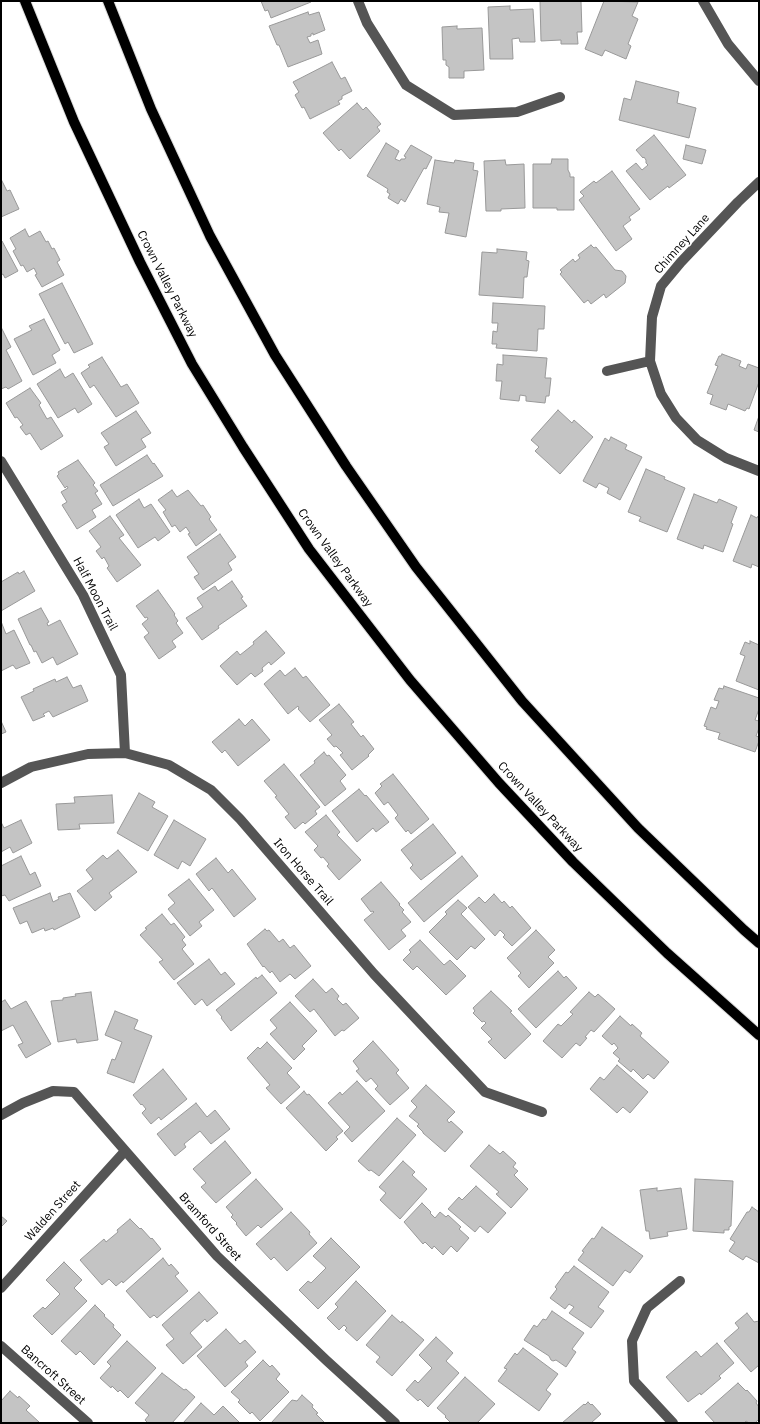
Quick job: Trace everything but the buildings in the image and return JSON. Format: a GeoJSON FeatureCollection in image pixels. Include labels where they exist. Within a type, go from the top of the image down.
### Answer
{"type":"FeatureCollection","features":[{"type":"Feature","properties":{"kind":"main road","name":"Crown Valley Parkway"},"geometry":{"type":"LineString","coordinates":[[25,1],[74,122],[140,262],[192,364],[309,549],[410,680],[499,783],[574,862],[667,953],[759,1035]]}},
{"type":"Feature","properties":{"kind":"main road"},"geometry":{"type":"LineString","coordinates":[[108,1],[151,108],[210,236],[275,355],[346,466],[416,567],[522,701],[638,828],[759,943]]}},
{"type":"Feature","properties":{"kind":"street"},"geometry":{"type":"LineString","coordinates":[[358,1],[367,24],[406,85],[454,115],[517,112],[560,98]]}},
{"type":"Feature","properties":{"kind":"street"},"geometry":{"type":"LineString","coordinates":[[703,1],[728,44],[759,81]]}},
{"type":"Feature","properties":{"kind":"street","name":"Chimney Lane"},"geometry":{"type":"LineString","coordinates":[[759,182],[681,262],[661,286],[652,316],[650,361],[661,394],[676,418],[697,440],[726,458],[759,471]]}},
{"type":"Feature","properties":{"kind":"street"},"geometry":{"type":"LineString","coordinates":[[607,371],[650,361]]}},
{"type":"Feature","properties":{"kind":"street","name":"Half Moon Trail"},"geometry":{"type":"LineString","coordinates":[[1,461],[83,595],[121,675],[125,753]]}},
{"type":"Feature","properties":{"kind":"street","name":"Iron Horse Trail"},"geometry":{"type":"LineString","coordinates":[[1,783],[31,767],[88,754],[125,753],[169,765],[211,790],[240,819],[374,974],[485,1092],[542,1112]]}},
{"type":"Feature","properties":{"kind":"street","name":"Bramford Street"},"geometry":{"type":"LineString","coordinates":[[1,1115],[22,1102],[53,1091],[74,1092],[217,1256],[326,1360],[395,1423]]}},
{"type":"Feature","properties":{"kind":"street","name":"Walden Street"},"geometry":{"type":"LineString","coordinates":[[1,1288],[125,1151]]}},
{"type":"Feature","properties":{"kind":"street"},"geometry":{"type":"LineString","coordinates":[[673,1423],[634,1381],[632,1341],[647,1308],[680,1281]]}},
{"type":"Feature","properties":{"kind":"street","name":"Bancroft Street"},"geometry":{"type":"LineString","coordinates":[[1,1346],[88,1423]]}}]}
